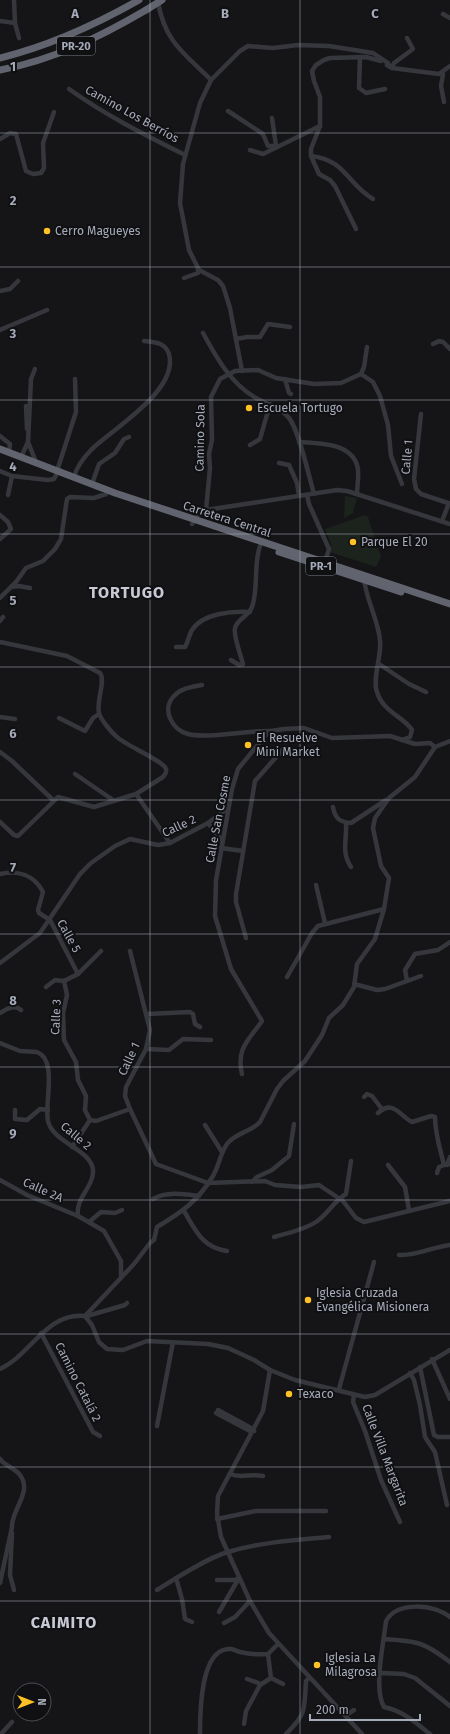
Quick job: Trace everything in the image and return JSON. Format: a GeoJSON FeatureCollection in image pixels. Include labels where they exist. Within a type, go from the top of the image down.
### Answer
{"type":"FeatureCollection","features":[{"type":"Feature","properties":{"kind":"highway","name":"PR-20"},"geometry":{"type":"LineString","coordinates":[[0,58],[27,52],[60,39],[109,17],[139,0]]}},
{"type":"Feature","properties":{"kind":"highway","name":"PR-20"},"geometry":{"type":"LineString","coordinates":[[0,70],[31,63],[65,51],[115,28],[162,0]]}},
{"type":"Feature","properties":{"kind":"highway","name":"Carretera Central"},"geometry":{"type":"LineString","coordinates":[[0,448],[57,473],[74,477],[92,484],[107,492]]}},
{"type":"Feature","properties":{"kind":"highway","name":"Carretera Central"},"geometry":{"type":"LineString","coordinates":[[0,454],[260,546],[450,604]]}},
{"type":"Feature","properties":{"kind":"highway","name":"Carretera Central"},"geometry":{"type":"LineString","coordinates":[[193,522],[325,562],[450,609]]}},
{"type":"Feature","properties":{"kind":"street"},"geometry":{"type":"LineString","coordinates":[[14,0],[15,23],[19,38]]}},
{"type":"Feature","properties":{"kind":"street"},"geometry":{"type":"LineString","coordinates":[[158,0],[162,22],[169,36],[211,80]]}},
{"type":"Feature","properties":{"kind":"street"},"geometry":{"type":"LineString","coordinates":[[443,14],[450,18]]}},
{"type":"Feature","properties":{"kind":"street"},"geometry":{"type":"LineString","coordinates":[[0,21],[15,23]]}},
{"type":"Feature","properties":{"kind":"street"},"geometry":{"type":"LineString","coordinates":[[391,67],[413,49],[407,38]]}},
{"type":"Feature","properties":{"kind":"street"},"geometry":{"type":"LineString","coordinates":[[242,371],[230,308],[223,286],[198,268],[189,250],[180,203],[185,155],[200,103],[211,80],[240,51],[248,46],[273,48],[307,45],[354,49],[373,53],[388,63],[391,67]]}},
{"type":"Feature","properties":{"kind":"street"},"geometry":{"type":"LineString","coordinates":[[360,57],[359,88],[366,93],[385,89]]}},
{"type":"Feature","properties":{"kind":"street"},"geometry":{"type":"LineString","coordinates":[[356,229],[335,186],[330,180],[319,174],[311,156],[311,149],[320,126],[320,97],[314,81],[313,68],[324,60],[360,57],[372,57],[391,67],[439,74],[450,66]]}},
{"type":"Feature","properties":{"kind":"street"},"geometry":{"type":"LineString","coordinates":[[441,73],[443,74],[441,86],[444,102]]}},
{"type":"Feature","properties":{"kind":"street","name":"Camino Los Berríos"},"geometry":{"type":"LineString","coordinates":[[69,89],[87,102],[128,126],[185,155]]}},
{"type":"Feature","properties":{"kind":"street"},"geometry":{"type":"LineString","coordinates":[[228,111],[263,134],[268,146],[278,146]]}},
{"type":"Feature","properties":{"kind":"street"},"geometry":{"type":"LineString","coordinates":[[0,139],[10,133],[16,134],[26,171],[33,174],[42,173],[44,168],[43,143],[54,112]]}},
{"type":"Feature","properties":{"kind":"street"},"geometry":{"type":"LineString","coordinates":[[272,118],[278,146]]}},
{"type":"Feature","properties":{"kind":"street"},"geometry":{"type":"LineString","coordinates":[[250,150],[263,154],[320,126]]}},
{"type":"Feature","properties":{"kind":"street"},"geometry":{"type":"LineString","coordinates":[[311,156],[323,157],[334,162],[358,187],[374,199]]}},
{"type":"Feature","properties":{"kind":"street"},"geometry":{"type":"LineString","coordinates":[[184,278],[195,276],[198,273],[198,268]]}},
{"type":"Feature","properties":{"kind":"street"},"geometry":{"type":"LineString","coordinates":[[0,291],[10,289],[18,281]]}},
{"type":"Feature","properties":{"kind":"street"},"geometry":{"type":"LineString","coordinates":[[0,330],[47,310]]}},
{"type":"Feature","properties":{"kind":"street"},"geometry":{"type":"LineString","coordinates":[[236,339],[260,337],[268,324],[290,327]]}},
{"type":"Feature","properties":{"kind":"street"},"geometry":{"type":"LineString","coordinates":[[203,332],[214,355],[236,384],[257,399],[278,407],[290,420],[299,442],[314,494]]}},
{"type":"Feature","properties":{"kind":"street"},"geometry":{"type":"LineString","coordinates":[[433,344],[439,340],[450,349]]}},
{"type":"Feature","properties":{"kind":"street"},"geometry":{"type":"LineString","coordinates":[[74,477],[76,469],[92,449],[143,406],[167,376],[170,364],[168,351],[160,344],[144,341]]}},
{"type":"Feature","properties":{"kind":"street"},"geometry":{"type":"LineString","coordinates":[[229,373],[258,370],[285,379],[314,384],[341,383],[361,374],[364,367],[367,347]]}},
{"type":"Feature","properties":{"kind":"street"},"geometry":{"type":"LineString","coordinates":[[21,457],[28,442],[31,378],[35,369]]}},
{"type":"Feature","properties":{"kind":"street","name":"Camino Sola"},"geometry":{"type":"LineString","coordinates":[[206,510],[210,468],[209,454],[212,440],[211,397],[220,379],[229,373]]}},
{"type":"Feature","properties":{"kind":"street"},"geometry":{"type":"LineString","coordinates":[[361,374],[373,382],[380,396],[388,425],[391,456],[402,484]]}},
{"type":"Feature","properties":{"kind":"street"},"geometry":{"type":"LineString","coordinates":[[0,471],[12,476],[48,480],[54,479],[76,412],[75,379]]}},
{"type":"Feature","properties":{"kind":"street"},"geometry":{"type":"LineString","coordinates":[[285,379],[288,393],[291,394]]}},
{"type":"Feature","properties":{"kind":"street"},"geometry":{"type":"LineString","coordinates":[[250,445],[260,439],[270,404]]}},
{"type":"Feature","properties":{"kind":"street"},"geometry":{"type":"LineString","coordinates":[[26,406],[28,442],[36,463]]}},
{"type":"Feature","properties":{"kind":"street","name":"Calle 1"},"geometry":{"type":"LineString","coordinates":[[421,414],[414,478],[416,488],[421,494],[449,503]]}},
{"type":"Feature","properties":{"kind":"street"},"geometry":{"type":"LineString","coordinates":[[0,436],[10,444],[9,452]]}},
{"type":"Feature","properties":{"kind":"street"},"geometry":{"type":"LineString","coordinates":[[92,484],[99,464],[119,449],[124,439],[129,436]]}},
{"type":"Feature","properties":{"kind":"street"},"geometry":{"type":"LineString","coordinates":[[299,442],[319,443],[345,450],[352,454],[358,467],[357,494]]}},
{"type":"Feature","properties":{"kind":"street"},"geometry":{"type":"LineString","coordinates":[[279,463],[289,465],[297,484],[299,496]]}},
{"type":"Feature","properties":{"kind":"street"},"geometry":{"type":"LineString","coordinates":[[8,495],[12,476]]}},
{"type":"Feature","properties":{"kind":"street"},"geometry":{"type":"LineString","coordinates":[[193,522],[206,510],[337,490],[357,494],[450,524]]}},
{"type":"Feature","properties":{"kind":"street"},"geometry":{"type":"LineString","coordinates":[[0,598],[26,568],[42,561],[55,549],[61,539],[67,499],[70,497],[94,498],[107,492]]}},
{"type":"Feature","properties":{"kind":"street"},"geometry":{"type":"LineString","coordinates":[[307,495],[308,504],[329,549],[325,562]]}},
{"type":"Feature","properties":{"kind":"street"},"geometry":{"type":"LineString","coordinates":[[442,521],[449,503]]}},
{"type":"Feature","properties":{"kind":"street"},"geometry":{"type":"LineString","coordinates":[[0,515],[8,522],[11,529],[0,539]]}},
{"type":"Feature","properties":{"kind":"street"},"geometry":{"type":"LineString","coordinates":[[231,660],[239,665],[243,664],[235,630],[237,624],[250,612],[254,596],[256,558],[260,546]]}},
{"type":"Feature","properties":{"kind":"street"},"geometry":{"type":"LineString","coordinates":[[364,577],[379,632],[380,653],[376,686],[380,699],[392,713],[412,730],[410,736],[402,740]]}},
{"type":"Feature","properties":{"kind":"street"},"geometry":{"type":"LineString","coordinates":[[11,587],[19,586],[30,588]]}},
{"type":"Feature","properties":{"kind":"street"},"geometry":{"type":"LineString","coordinates":[[176,647],[185,647],[192,630],[201,621],[229,612],[250,612]]}},
{"type":"Feature","properties":{"kind":"street"},"geometry":{"type":"LineString","coordinates":[[0,642],[67,656],[100,673],[102,676],[98,706],[99,714],[118,738],[165,766],[166,773],[163,777],[136,794],[91,807],[64,797],[58,797],[53,800],[18,836],[14,835],[0,822]]}},
{"type":"Feature","properties":{"kind":"street"},"geometry":{"type":"LineString","coordinates":[[379,664],[409,684],[426,692]]}},
{"type":"Feature","properties":{"kind":"street"},"geometry":{"type":"LineString","coordinates":[[202,685],[181,690],[170,702],[168,709],[170,719],[174,726],[179,730],[197,735],[304,728],[332,738],[390,736],[415,744],[430,743],[435,747]]}},
{"type":"Feature","properties":{"kind":"street"},"geometry":{"type":"LineString","coordinates":[[58,718],[85,731],[93,718],[99,714]]}},
{"type":"Feature","properties":{"kind":"street"},"geometry":{"type":"LineString","coordinates":[[0,717],[15,719]]}},
{"type":"Feature","properties":{"kind":"street","name":"Calle San Cosme"},"geometry":{"type":"LineString","coordinates":[[242,1074],[239,1061],[242,1049],[262,1021],[231,968],[214,916],[216,880],[228,808],[238,769],[260,741],[271,731]]}},
{"type":"Feature","properties":{"kind":"street"},"geometry":{"type":"LineString","coordinates":[[333,807],[334,815],[338,820],[351,823],[390,798],[415,777],[435,747],[450,741]]}},
{"type":"Feature","properties":{"kind":"street"},"geometry":{"type":"LineString","coordinates":[[246,938],[236,902],[255,782],[285,747],[295,756]]}},
{"type":"Feature","properties":{"kind":"street"},"geometry":{"type":"LineString","coordinates":[[0,752],[12,761],[53,800]]}},
{"type":"Feature","properties":{"kind":"street"},"geometry":{"type":"LineString","coordinates":[[75,774],[112,800]]}},
{"type":"Feature","properties":{"kind":"street"},"geometry":{"type":"LineString","coordinates":[[136,794],[170,843]]}},
{"type":"Feature","properties":{"kind":"street"},"geometry":{"type":"LineString","coordinates":[[85,1316],[134,1264],[154,1240],[157,1227],[184,1211],[199,1196],[214,1174],[227,1143],[241,1133],[256,1127],[277,1089],[305,1061],[322,1035],[329,1018],[343,1005],[354,984],[357,964],[375,939],[384,909],[389,878],[380,866],[373,828],[375,818],[390,798]]}},
{"type":"Feature","properties":{"kind":"street","name":"Calle 2"},"geometry":{"type":"LineString","coordinates":[[0,963],[40,933],[80,874],[91,863],[115,846],[130,839],[158,845],[170,843],[208,823],[228,808]]}},
{"type":"Feature","properties":{"kind":"street"},"geometry":{"type":"LineString","coordinates":[[346,822],[347,834],[344,854],[351,867]]}},
{"type":"Feature","properties":{"kind":"street"},"geometry":{"type":"LineString","coordinates":[[208,823],[222,841]]}},
{"type":"Feature","properties":{"kind":"street"},"geometry":{"type":"LineString","coordinates":[[221,848],[243,851]]}},
{"type":"Feature","properties":{"kind":"street","name":"Calle 5"},"geometry":{"type":"LineString","coordinates":[[0,874],[10,871],[20,872],[27,875],[39,885],[43,892],[38,910],[46,919],[50,920],[78,974]]}},
{"type":"Feature","properties":{"kind":"street"},"geometry":{"type":"LineString","coordinates":[[316,885],[326,923]]}},
{"type":"Feature","properties":{"kind":"street"},"geometry":{"type":"LineString","coordinates":[[287,977],[312,932],[318,926],[384,909]]}},
{"type":"Feature","properties":{"kind":"street"},"geometry":{"type":"LineString","coordinates":[[407,981],[405,970],[415,954],[438,950],[450,942]]}},
{"type":"Feature","properties":{"kind":"street"},"geometry":{"type":"LineString","coordinates":[[46,987],[55,980],[64,981],[78,974],[101,951]]}},
{"type":"Feature","properties":{"kind":"street","name":"Calle 1"},"geometry":{"type":"LineString","coordinates":[[130,951],[150,1030],[146,1049],[126,1087],[126,1096],[130,1110],[156,1164],[208,1183]]}},
{"type":"Feature","properties":{"kind":"street"},"geometry":{"type":"LineString","coordinates":[[354,984],[377,990],[421,976]]}},
{"type":"Feature","properties":{"kind":"street","name":"Calle 3"},"geometry":{"type":"LineString","coordinates":[[64,981],[67,995],[63,1013],[64,1040],[66,1047],[76,1062],[78,1080],[86,1096],[85,1110],[90,1120]]}},
{"type":"Feature","properties":{"kind":"street"},"geometry":{"type":"LineString","coordinates":[[0,1013],[9,1007],[18,1007],[21,1010]]}},
{"type":"Feature","properties":{"kind":"street"},"geometry":{"type":"LineString","coordinates":[[147,1014],[190,1012],[193,1014],[195,1024],[200,1027]]}},
{"type":"Feature","properties":{"kind":"street"},"geometry":{"type":"LineString","coordinates":[[146,1049],[169,1050],[183,1039],[211,1040]]}},
{"type":"Feature","properties":{"kind":"street","name":"Calle 2"},"geometry":{"type":"LineString","coordinates":[[0,1043],[20,1051],[37,1052],[46,1060],[49,1070],[48,1110],[50,1126],[60,1138],[87,1157],[93,1169],[91,1180],[80,1201],[78,1216]]}},
{"type":"Feature","properties":{"kind":"street"},"geometry":{"type":"LineString","coordinates":[[364,1097],[367,1094],[372,1096],[380,1111],[390,1108],[401,1111],[408,1120],[412,1122],[431,1116],[435,1117],[435,1135],[447,1165]]}},
{"type":"Feature","properties":{"kind":"street"},"geometry":{"type":"LineString","coordinates":[[15,1110],[15,1120],[27,1120],[40,1109],[48,1110]]}},
{"type":"Feature","properties":{"kind":"street"},"geometry":{"type":"LineString","coordinates":[[72,1147],[90,1120],[96,1121],[130,1110]]}},
{"type":"Feature","properties":{"kind":"street"},"geometry":{"type":"LineString","coordinates":[[205,1124],[222,1152]]}},
{"type":"Feature","properties":{"kind":"street"},"geometry":{"type":"LineString","coordinates":[[252,1182],[257,1177],[272,1170],[289,1156],[294,1124]]}},
{"type":"Feature","properties":{"kind":"street"},"geometry":{"type":"LineString","coordinates":[[447,1165],[450,1157]]}},
{"type":"Feature","properties":{"kind":"street"},"geometry":{"type":"LineString","coordinates":[[274,1237],[303,1228],[317,1221],[339,1198],[346,1194],[351,1161]]}},
{"type":"Feature","properties":{"kind":"street"},"geometry":{"type":"LineString","coordinates":[[388,1165],[405,1187],[409,1210]]}},
{"type":"Feature","properties":{"kind":"street"},"geometry":{"type":"LineString","coordinates":[[436,1173],[439,1167],[447,1165]]}},
{"type":"Feature","properties":{"kind":"street","name":"Calle 2A"},"geometry":{"type":"LineString","coordinates":[[0,1180],[27,1195],[78,1216]]}},
{"type":"Feature","properties":{"kind":"street"},"geometry":{"type":"LineString","coordinates":[[208,1183],[265,1181],[275,1185],[301,1188],[319,1185],[343,1201],[356,1218],[364,1222],[450,1201]]}},
{"type":"Feature","properties":{"kind":"street"},"geometry":{"type":"LineString","coordinates":[[153,1199],[164,1195],[182,1193],[199,1196]]}},
{"type":"Feature","properties":{"kind":"street"},"geometry":{"type":"LineString","coordinates":[[89,1222],[101,1212],[115,1213],[122,1210]]}},
{"type":"Feature","properties":{"kind":"street"},"geometry":{"type":"LineString","coordinates":[[184,1211],[199,1236],[214,1249],[227,1251]]}},
{"type":"Feature","properties":{"kind":"street"},"geometry":{"type":"LineString","coordinates":[[78,1216],[104,1231],[112,1243],[121,1261],[122,1273],[119,1280]]}},
{"type":"Feature","properties":{"kind":"street"},"geometry":{"type":"LineString","coordinates":[[399,1255],[408,1256],[440,1246],[450,1245]]}},
{"type":"Feature","properties":{"kind":"street"},"geometry":{"type":"LineString","coordinates":[[339,1389],[374,1262]]}},
{"type":"Feature","properties":{"kind":"street"},"geometry":{"type":"LineString","coordinates":[[0,1369],[12,1364],[41,1333],[62,1318],[75,1315],[85,1316],[125,1306],[127,1303]]}},
{"type":"Feature","properties":{"kind":"street"},"geometry":{"type":"LineString","coordinates":[[85,1316],[92,1325],[99,1342],[107,1349],[123,1350],[147,1341],[208,1344],[228,1348],[254,1360],[270,1370],[295,1380],[339,1389],[354,1395],[365,1397],[375,1395],[432,1359],[450,1350]]}},
{"type":"Feature","properties":{"kind":"street","name":"Camino Catalá 2"},"geometry":{"type":"LineString","coordinates":[[41,1333],[93,1432],[100,1436]]}},
{"type":"Feature","properties":{"kind":"street"},"geometry":{"type":"LineString","coordinates":[[157,1426],[173,1342]]}},
{"type":"Feature","properties":{"kind":"street"},"geometry":{"type":"LineString","coordinates":[[432,1359],[450,1398]]}},
{"type":"Feature","properties":{"kind":"street"},"geometry":{"type":"LineString","coordinates":[[420,1367],[434,1435],[438,1437],[450,1436]]}},
{"type":"Feature","properties":{"kind":"street"},"geometry":{"type":"LineString","coordinates":[[270,1370],[263,1411],[254,1431],[218,1496],[217,1519],[221,1537],[238,1578],[250,1601],[278,1644],[346,1715],[362,1734]]}},
{"type":"Feature","properties":{"kind":"street"},"geometry":{"type":"LineString","coordinates":[[410,1373],[414,1380],[426,1437],[435,1452],[447,1505]]}},
{"type":"Feature","properties":{"kind":"street","name":"Calle Villa Margarita"},"geometry":{"type":"LineString","coordinates":[[354,1395],[353,1402],[365,1431],[381,1480],[400,1522]]}},
{"type":"Feature","properties":{"kind":"street"},"geometry":{"type":"LineString","coordinates":[[217,1412],[251,1428],[254,1431]]}},
{"type":"Feature","properties":{"kind":"street"},"geometry":{"type":"LineString","coordinates":[[0,1459],[19,1474],[23,1481],[23,1496],[12,1519],[10,1575],[14,1590]]}},
{"type":"Feature","properties":{"kind":"street"},"geometry":{"type":"LineString","coordinates":[[230,1474],[236,1477],[254,1474],[263,1476]]}},
{"type":"Feature","properties":{"kind":"street"},"geometry":{"type":"LineString","coordinates":[[217,1519],[237,1515],[242,1512],[326,1511]]}},
{"type":"Feature","properties":{"kind":"street"},"geometry":{"type":"LineString","coordinates":[[0,1583],[12,1527]]}},
{"type":"Feature","properties":{"kind":"street"},"geometry":{"type":"LineString","coordinates":[[157,1590],[176,1578],[227,1552],[277,1541],[329,1537]]}},
{"type":"Feature","properties":{"kind":"street"},"geometry":{"type":"LineString","coordinates":[[176,1578],[182,1599],[185,1619],[192,1622]]}},
{"type":"Feature","properties":{"kind":"street"},"geometry":{"type":"LineString","coordinates":[[217,1580],[235,1580],[238,1578]]}},
{"type":"Feature","properties":{"kind":"street"},"geometry":{"type":"LineString","coordinates":[[219,1612],[238,1578]]}},
{"type":"Feature","properties":{"kind":"street"},"geometry":{"type":"LineString","coordinates":[[224,1623],[235,1617],[250,1601]]}},
{"type":"Feature","properties":{"kind":"street"},"geometry":{"type":"LineString","coordinates":[[430,1734],[397,1709],[384,1707],[381,1702],[380,1688],[386,1621],[390,1614],[396,1610],[427,1607],[444,1612],[450,1617]]}},
{"type":"Feature","properties":{"kind":"street"},"geometry":{"type":"LineString","coordinates":[[384,1639],[420,1642],[431,1647],[450,1662]]}},
{"type":"Feature","properties":{"kind":"street"},"geometry":{"type":"LineString","coordinates":[[200,1734],[204,1677],[212,1658],[219,1652],[231,1649],[250,1654],[268,1654],[278,1644]]}},
{"type":"Feature","properties":{"kind":"street"},"geometry":{"type":"LineString","coordinates":[[268,1654],[270,1678]]}},
{"type":"Feature","properties":{"kind":"street"},"geometry":{"type":"LineString","coordinates":[[381,1673],[404,1674],[415,1678],[450,1706]]}},
{"type":"Feature","properties":{"kind":"street"},"geometry":{"type":"LineString","coordinates":[[247,1678],[261,1684]]}},
{"type":"Feature","properties":{"kind":"street"},"geometry":{"type":"LineString","coordinates":[[244,1724],[246,1711],[261,1684],[270,1678]]}},
{"type":"Feature","properties":{"kind":"street"},"geometry":{"type":"LineString","coordinates":[[270,1678],[283,1684]]}},
{"type":"Feature","properties":{"kind":"street"},"geometry":{"type":"LineString","coordinates":[[286,1734],[300,1719],[304,1710],[306,1681],[309,1678]]}},
{"type":"Feature","properties":{"kind":"street"},"geometry":{"type":"LineString","coordinates":[[346,1715],[354,1710]]}},
{"type":"Feature","properties":{"kind":"street"},"geometry":{"type":"LineString","coordinates":[[1,1734],[12,1722]]}},
{"type":"Feature","properties":{"kind":"shaded area"},"geometry":{"type":"Polygon","coordinates":[[[345,496],[357,498],[353,513],[344,518],[345,496]]]}},
{"type":"Feature","properties":{"kind":"shaded area","name":"Parque El 20"},"geometry":{"type":"Polygon","coordinates":[[[365,515],[368,517],[381,557],[376,567],[330,552],[331,544],[325,529],[365,515]]]}},
{"type":"Feature","properties":{"kind":"place","name":"Cerro Magueyes"},"geometry":{"type":"Point","coordinates":[47,231]}},
{"type":"Feature","properties":{"kind":"place","name":"Escuela Tortugo"},"geometry":{"type":"Point","coordinates":[249,408]}},
{"type":"Feature","properties":{"kind":"place","name":"Parque El 20"},"geometry":{"type":"Point","coordinates":[353,542]}},
{"type":"Feature","properties":{"kind":"place","name":"El Resuelve Mini Market"},"geometry":{"type":"Point","coordinates":[248,745]}},
{"type":"Feature","properties":{"kind":"place","name":"Iglesia Cruzada Evangélica Misionera"},"geometry":{"type":"Point","coordinates":[308,1300]}},
{"type":"Feature","properties":{"kind":"place","name":"Texaco"},"geometry":{"type":"Point","coordinates":[289,1394]}},
{"type":"Feature","properties":{"kind":"place","name":"Iglesia La Milagrosa"},"geometry":{"type":"Point","coordinates":[317,1665]}},
{"type":"Feature","properties":{"kind":"district","name":"TORTUGO"},"geometry":{"type":"Point","coordinates":[127,592]}},
{"type":"Feature","properties":{"kind":"district","name":"CAIMITO"},"geometry":{"type":"Point","coordinates":[64,1622]}}]}
